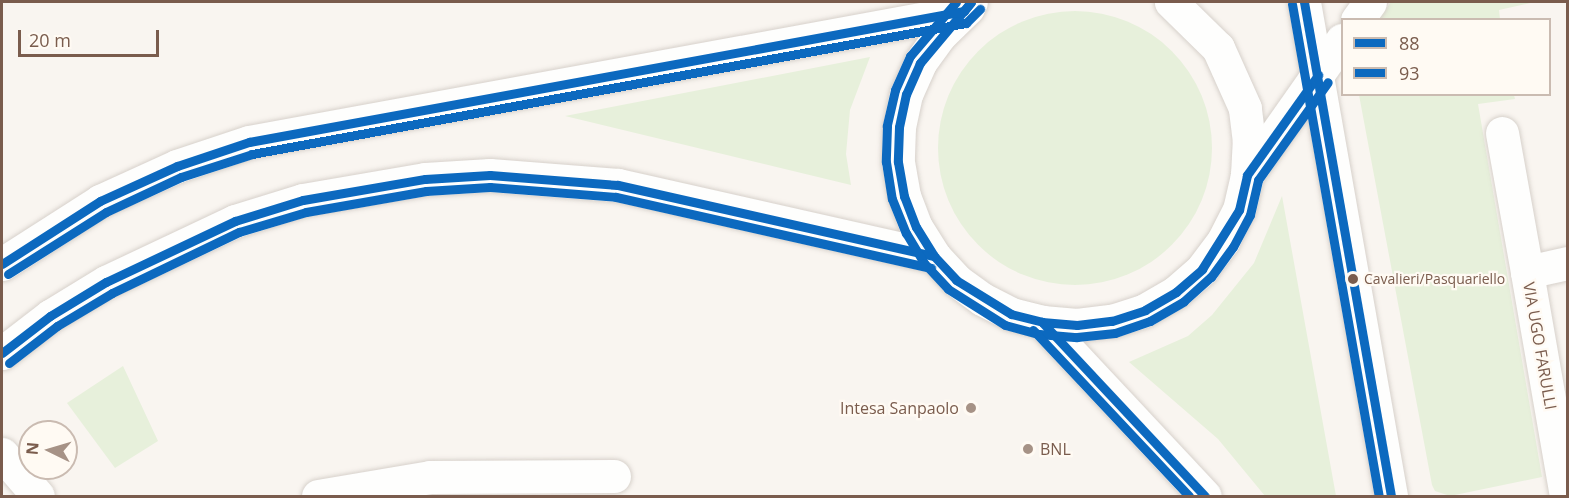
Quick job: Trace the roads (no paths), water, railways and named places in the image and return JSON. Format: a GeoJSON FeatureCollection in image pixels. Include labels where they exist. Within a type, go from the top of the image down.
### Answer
{"type":"FeatureCollection","features":[{"type":"Feature","properties":{"kind":"street"},"geometry":{"type":"LineString","coordinates":[[971,5],[920,63],[906,94],[899,127],[898,162],[904,195],[916,227],[934,256],[956,280],[982,299],[1011,314],[1042,322],[1077,325],[1112,321],[1145,310],[1176,292],[1202,269],[1223,241],[1239,210],[1247,175],[1249,142],[1245,108],[1235,77],[1218,48],[1171,2]]}},
{"type":"Feature","properties":{"kind":"street"},"geometry":{"type":"LineString","coordinates":[[1304,2],[1390,496]]}},
{"type":"Feature","properties":{"kind":"street"},"geometry":{"type":"LineString","coordinates":[[1358,18],[1370,2]]}},
{"type":"Feature","properties":{"kind":"street"},"geometry":{"type":"LineString","coordinates":[[2,264],[100,201],[177,166],[249,142],[971,5]]}},
{"type":"Feature","properties":{"kind":"street"},"geometry":{"type":"LineString","coordinates":[[1247,175],[1341,41]]}},
{"type":"Feature","properties":{"kind":"street"},"geometry":{"type":"LineString","coordinates":[[1502,133],[1527,272]]}},
{"type":"Feature","properties":{"kind":"street"},"geometry":{"type":"LineString","coordinates":[[2,353],[50,316],[106,282],[235,221],[303,200],[425,179],[510,176],[618,185],[934,256]]}},
{"type":"Feature","properties":{"kind":"street","name":"VIA UGO FARULLI"},"geometry":{"type":"LineString","coordinates":[[1566,496],[1527,272],[1568,264]]}},
{"type":"Feature","properties":{"kind":"street"},"geometry":{"type":"LineString","coordinates":[[1042,322],[1205,496]]}},
{"type":"Feature","properties":{"kind":"street"},"geometry":{"type":"LineString","coordinates":[[2,454],[38,496]]}},
{"type":"Feature","properties":{"kind":"street"},"geometry":{"type":"LineString","coordinates":[[318,496],[430,477],[614,476]]}},
{"type":"Feature","properties":{"kind":"place","name":"Cavalieri/Pasquariello"},"geometry":{"type":"Point","coordinates":[1353,279]}},
{"type":"Feature","properties":{"kind":"place","name":"Intesa Sanpaolo"},"geometry":{"type":"Point","coordinates":[971,408]}},
{"type":"Feature","properties":{"kind":"place","name":"BNL"},"geometry":{"type":"Point","coordinates":[1028,449]}}]}
